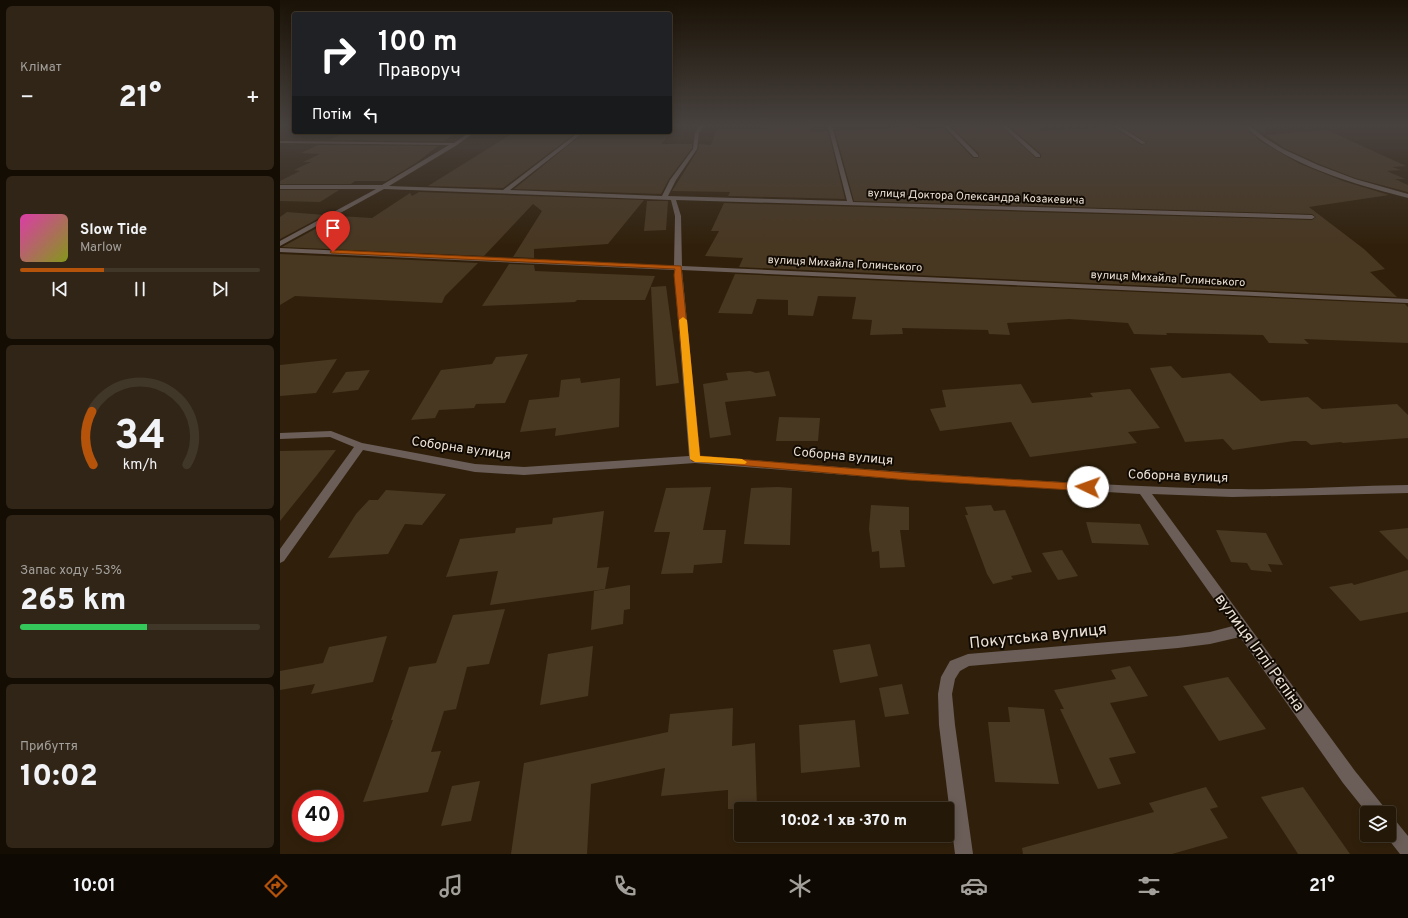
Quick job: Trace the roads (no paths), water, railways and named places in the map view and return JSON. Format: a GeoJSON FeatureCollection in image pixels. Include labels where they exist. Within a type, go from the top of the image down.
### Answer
{"type":"FeatureCollection","features":[{"type":"Feature","properties":{"kind":"street"},"geometry":{"type":"LineString","coordinates":[[280,244],[418,166]]}},
{"type":"Feature","properties":{"kind":"street"},"geometry":{"type":"LineString","coordinates":[[505,191],[538,166]]}},
{"type":"Feature","properties":{"kind":"street"},"geometry":{"type":"LineString","coordinates":[[664,198],[672,180],[682,166]]}},
{"type":"Feature","properties":{"kind":"street"},"geometry":{"type":"LineString","coordinates":[[840,166],[850,203]]}},
{"type":"Feature","properties":{"kind":"street"},"geometry":{"type":"LineString","coordinates":[[1320,166],[1354,179],[1408,196]]}},
{"type":"Feature","properties":{"kind":"street","name":"вулиця Доктора Олександра Козакевича"},"geometry":{"type":"LineString","coordinates":[[280,186],[383,187],[664,198],[1312,218]]}},
{"type":"Feature","properties":{"kind":"street"},"geometry":{"type":"LineString","coordinates":[[673,198],[678,216],[678,275],[688,369],[695,459]]}},
{"type":"Feature","properties":{"kind":"street","name":"вулиця Михайла Голинського"},"geometry":{"type":"LineString","coordinates":[[280,250],[1408,301]]}},
{"type":"Feature","properties":{"kind":"street","name":"Соборна вулиця"},"geometry":{"type":"LineString","coordinates":[[280,436],[331,434],[360,446],[475,468],[524,471],[695,459],[908,476],[1143,490],[1232,493],[1408,488]]}},
{"type":"Feature","properties":{"kind":"street"},"geometry":{"type":"LineString","coordinates":[[280,558],[360,446]]}},
{"type":"Feature","properties":{"kind":"street","name":"вулиця Іллі Рєпіна"},"geometry":{"type":"LineString","coordinates":[[1143,490],[1349,777],[1372,806]]}},
{"type":"Feature","properties":{"kind":"street","name":"Покутська вулиця"},"geometry":{"type":"LineString","coordinates":[[964,854],[947,725],[945,694],[948,677],[955,666],[968,660],[1178,642],[1210,638],[1243,630]]}},
{"type":"Feature","properties":{"kind":"street"},"geometry":{"type":"LineString","coordinates":[[1396,835],[1408,850]]}}]}
